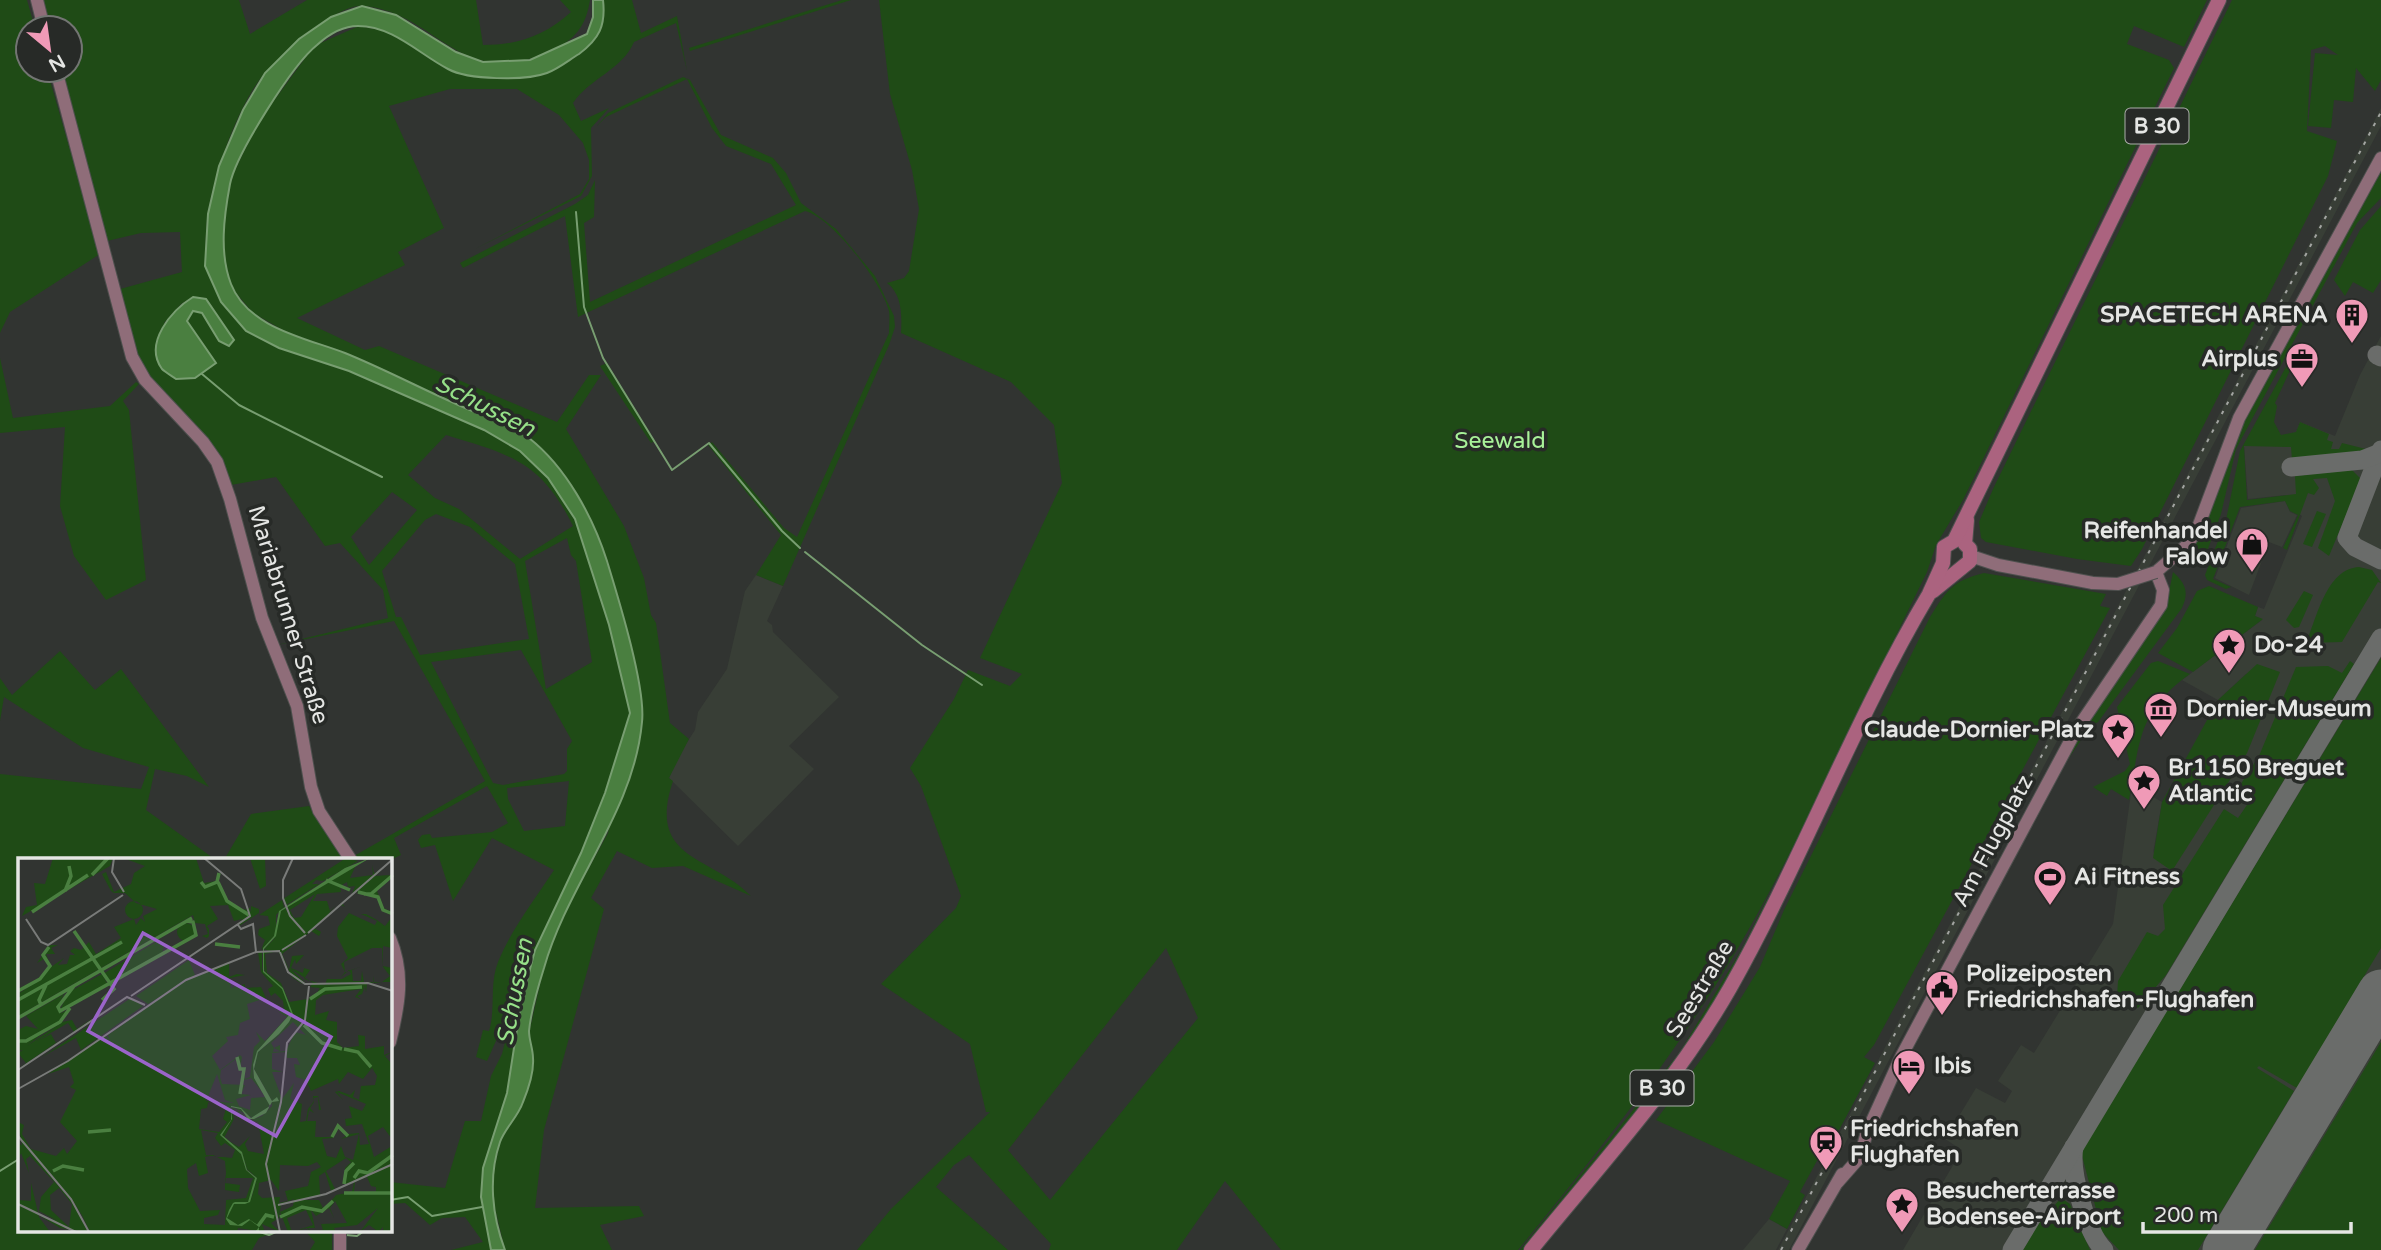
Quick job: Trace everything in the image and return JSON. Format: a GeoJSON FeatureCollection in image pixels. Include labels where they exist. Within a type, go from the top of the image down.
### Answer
{"type":"FeatureCollection","features":[{"type":"Feature","properties":{"kind":"main road","name":"B 30"},"geometry":{"type":"LineString","coordinates":[[1929,594],[1963,556],[1968,512],[2219,0]]}},
{"type":"Feature","properties":{"kind":"main road","name":"B 30"},"geometry":{"type":"LineString","coordinates":[[1929,594],[1943,563],[1944,547],[1963,556]]}},
{"type":"Feature","properties":{"kind":"main road"},"geometry":{"type":"LineString","coordinates":[[1943,563],[1963,556]]}},
{"type":"Feature","properties":{"kind":"main road","name":"Seestraße"},"geometry":{"type":"LineString","coordinates":[[1531,1250],[1688,1054],[1729,989],[1929,594]]}},
{"type":"Feature","properties":{"kind":"street","name":"Mariabrunner Straße"},"geometry":{"type":"LineString","coordinates":[[60,84],[136,368],[203,442],[217,462],[265,626],[297,706],[311,787],[319,811],[350,858]]}},
{"type":"Feature","properties":{"kind":"street"},"geometry":{"type":"LineString","coordinates":[[1963,556],[2093,583],[2118,584],[2156,572],[2187,545],[2205,512],[2224,451],[2239,418],[2381,158]]}},
{"type":"Feature","properties":{"kind":"street","name":"Am Flugplatz"},"geometry":{"type":"LineString","coordinates":[[1798,1250],[1864,1139],[1902,1055],[2075,732],[2161,605],[2163,590],[2156,572]]}},
{"type":"Feature","properties":{"kind":"street"},"geometry":{"type":"LineString","coordinates":[[392,943],[400,969],[401,988],[392,1032]]}},
{"type":"Feature","properties":{"kind":"street"},"geometry":{"type":"LineString","coordinates":[[340,1232],[340,1250]]}},
{"type":"Feature","properties":{"kind":"shaded area"},"geometry":{"type":"Polygon","coordinates":[[[593,0],[603,0],[604,9],[600,31],[592,43],[555,69],[537,76],[497,78],[457,73],[394,36],[371,27],[352,26],[331,35],[317,45],[294,71],[254,132],[234,170],[225,222],[227,272],[239,299],[250,311],[280,329],[345,353],[502,423],[529,438],[555,463],[577,494],[594,527],[607,561],[630,642],[642,707],[636,755],[614,817],[568,906],[539,983],[529,1031],[533,1069],[521,1107],[500,1142],[494,1169],[493,1196],[497,1224],[505,1250],[491,1250],[481,1197],[483,1168],[507,1093],[521,1003],[535,950],[581,853],[605,793],[630,713],[609,625],[575,519],[548,478],[520,451],[484,430],[349,371],[279,348],[246,331],[221,302],[205,266],[208,214],[219,166],[243,110],[265,73],[299,39],[331,17],[362,6],[396,15],[456,52],[483,62],[530,60],[587,34],[593,17],[593,0]]]}},
{"type":"Feature","properties":{"kind":"shaded area"},"geometry":{"type":"Polygon","coordinates":[[[2381,108],[2381,126],[1789,1250],[1778,1250],[2381,108]]]}},
{"type":"Feature","properties":{"kind":"shaded area"},"geometry":{"type":"Polygon","coordinates":[[[193,297],[206,299],[234,340],[229,346],[219,341],[202,313],[193,311],[187,321],[216,363],[195,378],[176,379],[162,369],[157,359],[158,338],[169,319],[193,297]]]}},
{"type":"Feature","properties":{"kind":"shaded area"},"geometry":{"type":"Polygon","coordinates":[[[2381,336],[2381,1250],[1903,1250],[1962,1150],[1945,1139],[1976,1088],[2005,1103],[2012,1091],[1998,1081],[2021,1045],[2034,1053],[2113,924],[2132,785],[2162,802],[2153,853],[2247,673],[2218,700],[2182,680],[2262,620],[2255,616],[2258,607],[2264,609],[2302,516],[2290,507],[2286,495],[2248,499],[2244,446],[2296,432],[2300,422],[2335,436],[2360,375],[2381,336]]]}},
{"type":"Feature","properties":{"kind":"shaded area"},"geometry":{"type":"Polygon","coordinates":[[[2285,501],[2290,512],[2297,515],[2282,547],[2269,542],[2249,595],[2215,578],[2241,508],[2285,501]]]}},
{"type":"Feature","properties":{"kind":"shaded area"},"geometry":{"type":"Polygon","coordinates":[[[756,575],[783,586],[767,621],[772,625],[773,632],[839,697],[789,746],[814,769],[738,846],[669,778],[677,758],[695,730],[698,712],[727,669],[745,591],[756,575]]]}},
{"type":"Feature","properties":{"kind":"shaded area"},"geometry":{"type":"Polygon","coordinates":[[[1769,1219],[1787,1229],[1776,1250],[1743,1250],[1769,1219]]]}},
{"type":"Feature","properties":{"kind":"green space"},"geometry":{"type":"Polygon","coordinates":[[[0,0],[27,0],[31,14],[14,14],[14,84],[51,84],[100,254],[10,312],[0,333],[0,0]]]}},
{"type":"Feature","properties":{"kind":"green space"},"geometry":{"type":"Polygon","coordinates":[[[41,0],[239,0],[250,34],[307,0],[476,0],[483,45],[495,45],[530,38],[551,27],[571,12],[560,0],[590,0],[582,25],[567,42],[551,51],[520,61],[494,63],[471,57],[391,12],[357,6],[335,15],[276,62],[246,101],[222,159],[206,226],[205,266],[279,348],[349,371],[484,430],[520,451],[549,478],[575,518],[609,625],[630,713],[605,793],[581,853],[535,950],[521,1002],[507,1093],[483,1168],[481,1197],[491,1250],[451,1250],[483,1242],[465,1217],[442,1218],[430,1225],[405,1203],[392,1204],[392,1182],[445,1188],[465,1121],[481,1121],[491,1076],[502,1054],[508,1030],[504,1023],[487,1061],[476,1057],[483,1030],[489,1031],[491,1023],[495,971],[510,938],[554,870],[492,838],[453,901],[435,845],[421,848],[418,840],[422,835],[430,834],[432,838],[492,832],[508,823],[487,786],[394,838],[401,855],[392,859],[354,856],[485,781],[394,621],[277,645],[388,618],[383,590],[340,543],[325,546],[276,477],[231,485],[140,369],[120,289],[182,272],[180,232],[141,233],[107,241],[64,84],[84,84],[84,14],[44,14],[41,0]],[[193,297],[181,304],[164,323],[209,353],[187,321],[193,310],[202,313],[210,326],[234,340],[193,297]],[[446,435],[408,475],[435,498],[459,509],[520,559],[573,526],[549,487],[536,474],[506,455],[446,435]],[[392,492],[351,537],[369,565],[417,510],[392,492]],[[436,514],[425,520],[382,571],[396,617],[401,617],[420,655],[529,639],[515,564],[470,527],[436,514]],[[567,538],[525,561],[546,689],[592,662],[576,561],[571,555],[567,538]],[[521,650],[431,662],[493,783],[503,785],[564,774],[567,771],[567,749],[572,741],[521,650]],[[569,781],[507,788],[508,799],[524,831],[565,826],[569,781]]]}},
{"type":"Feature","properties":{"kind":"green space"},"geometry":{"type":"Polygon","coordinates":[[[603,0],[632,0],[641,33],[677,16],[687,71],[676,23],[634,42],[622,60],[580,94],[573,103],[581,121],[609,108],[591,128],[592,176],[581,196],[475,249],[580,194],[589,179],[589,160],[583,143],[559,115],[517,89],[450,89],[389,106],[444,228],[398,252],[405,265],[297,318],[365,350],[379,346],[557,422],[589,375],[601,375],[566,429],[624,526],[644,578],[651,615],[656,623],[670,723],[689,739],[669,778],[673,781],[667,807],[668,827],[676,842],[687,853],[751,896],[683,866],[652,868],[617,851],[591,898],[604,909],[544,1130],[535,1208],[639,1206],[644,1216],[600,1225],[612,1250],[505,1250],[493,1200],[493,1174],[501,1139],[522,1105],[534,1061],[529,1033],[543,971],[558,925],[608,833],[637,678],[606,556],[528,438],[348,354],[288,333],[253,313],[231,287],[224,253],[224,216],[232,176],[259,121],[314,46],[359,26],[390,32],[453,72],[572,59],[604,6],[603,0]]]}},
{"type":"Feature","properties":{"kind":"green space"},"geometry":{"type":"Polygon","coordinates":[[[842,0],[851,0],[690,51],[689,48],[842,0]]]}},
{"type":"Feature","properties":{"kind":"green space","name":"Seewald"},"geometry":{"type":"Polygon","coordinates":[[[879,0],[2207,0],[2184,47],[2134,26],[2127,44],[2169,60],[2174,68],[1963,500],[1936,545],[1927,572],[1807,820],[1705,1003],[1655,1076],[1518,1250],[1281,1250],[1225,1181],[1177,1250],[1049,1250],[1051,1244],[969,1155],[954,1165],[936,1187],[1008,1250],[857,1250],[891,1209],[990,1112],[986,1112],[970,1044],[881,984],[956,908],[961,896],[921,786],[910,768],[954,699],[968,670],[1010,686],[1022,674],[980,658],[1062,483],[1054,425],[1011,382],[901,333],[898,299],[887,283],[904,278],[909,271],[919,209],[912,170],[890,94],[879,0]],[[1166,948],[1008,1150],[1050,1200],[1198,1018],[1166,948]]]}},
{"type":"Feature","properties":{"kind":"green space"},"geometry":{"type":"Polygon","coordinates":[[[2232,0],[2381,0],[2381,80],[2375,91],[2356,68],[2353,102],[2334,100],[2331,128],[2308,126],[2315,53],[2338,55],[2325,46],[2311,50],[2307,131],[2337,141],[2328,176],[2142,549],[2131,566],[1986,542],[1981,538],[1979,522],[1993,489],[2232,0]]]}},
{"type":"Feature","properties":{"kind":"green space"},"geometry":{"type":"Polygon","coordinates":[[[683,77],[690,80],[721,135],[773,158],[786,173],[801,203],[836,229],[875,276],[894,316],[895,327],[889,345],[783,586],[756,575],[781,535],[708,445],[712,442],[784,528],[797,537],[889,333],[889,311],[885,299],[867,269],[842,238],[816,216],[805,211],[578,317],[565,216],[463,268],[460,263],[575,204],[588,195],[595,180],[594,217],[584,223],[590,302],[796,205],[771,164],[726,146],[712,128],[687,79],[606,117],[597,126],[608,113],[683,77]]]}},
{"type":"Feature","properties":{"kind":"green space"},"geometry":{"type":"Polygon","coordinates":[[[2381,173],[2381,198],[2357,223],[2236,449],[2221,514],[2203,562],[2191,565],[2183,559],[2202,530],[2236,433],[2305,301],[2381,173]]]}},
{"type":"Feature","properties":{"kind":"green space"},"geometry":{"type":"Polygon","coordinates":[[[2381,206],[2381,280],[2373,293],[2353,282],[2345,296],[2334,280],[2360,230],[2381,206]]]}},
{"type":"Feature","properties":{"kind":"green space"},"geometry":{"type":"Polygon","coordinates":[[[2297,355],[2275,403],[2277,406],[2274,422],[2281,435],[2296,432],[2300,422],[2329,434],[2327,440],[2333,442],[2331,449],[2339,449],[2342,443],[2366,449],[2365,453],[2292,460],[2291,447],[2244,446],[2247,500],[2296,494],[2295,476],[2352,470],[2361,479],[2329,556],[2318,548],[2335,501],[2327,478],[2313,479],[2319,488],[2314,495],[2308,493],[2287,550],[2283,548],[2298,515],[2290,511],[2285,501],[2240,507],[2213,579],[2231,587],[2226,589],[2207,580],[2205,575],[2226,520],[2240,451],[2292,356],[2297,355]]]}},
{"type":"Feature","properties":{"kind":"green space"},"geometry":{"type":"Polygon","coordinates":[[[0,358],[13,418],[110,406],[136,382],[139,384],[123,401],[129,410],[146,580],[106,600],[74,556],[60,506],[65,427],[0,433],[0,358]]]}},
{"type":"Feature","properties":{"kind":"green space"},"geometry":{"type":"Polygon","coordinates":[[[607,363],[655,441],[651,443],[600,366],[607,363]]]}},
{"type":"Feature","properties":{"kind":"green space"},"geometry":{"type":"Polygon","coordinates":[[[2317,511],[2326,514],[2312,547],[2303,544],[2317,511]]]}},
{"type":"Feature","properties":{"kind":"green space"},"geometry":{"type":"Polygon","coordinates":[[[2359,567],[2372,570],[2381,583],[2378,582],[2342,642],[2306,643],[2331,585],[2338,576],[2359,567]]]}},
{"type":"Feature","properties":{"kind":"green space"},"geometry":{"type":"Polygon","coordinates":[[[2173,572],[2185,589],[2182,608],[2098,722],[2090,727],[2062,768],[2085,724],[2170,587],[2173,572]]]}},
{"type":"Feature","properties":{"kind":"green space"},"geometry":{"type":"Polygon","coordinates":[[[1984,573],[2106,594],[2100,606],[2110,608],[1874,1045],[1864,1057],[1875,1063],[1824,1158],[1819,1157],[1800,1192],[1805,1195],[1787,1229],[1769,1219],[1790,1181],[1656,1120],[1714,1042],[1760,967],[1784,910],[1930,617],[1957,583],[1984,573]]]}},
{"type":"Feature","properties":{"kind":"green space"},"geometry":{"type":"Polygon","coordinates":[[[2209,586],[2258,607],[2255,616],[2263,619],[2193,672],[2158,653],[2177,628],[2197,591],[2209,586]]]}},
{"type":"Feature","properties":{"kind":"green space"},"geometry":{"type":"Polygon","coordinates":[[[2304,591],[2313,595],[2299,627],[2294,628],[2286,620],[2304,591]]]}},
{"type":"Feature","properties":{"kind":"green space"},"geometry":{"type":"Polygon","coordinates":[[[60,651],[95,690],[121,669],[209,787],[187,776],[155,769],[146,810],[213,858],[18,858],[18,1232],[275,1232],[259,1238],[252,1250],[0,1250],[0,774],[141,789],[149,767],[83,748],[4,697],[0,721],[0,678],[12,695],[60,651]]]}},
{"type":"Feature","properties":{"kind":"green space"},"geometry":{"type":"Polygon","coordinates":[[[2381,658],[2381,948],[2297,1088],[2259,1066],[2257,1068],[2294,1091],[2198,1250],[2119,1250],[2102,1232],[2081,1152],[2381,658]]]}},
{"type":"Feature","properties":{"kind":"green space"},"geometry":{"type":"Polygon","coordinates":[[[2158,661],[2190,674],[2160,701],[2144,728],[2129,800],[2111,789],[2107,796],[2093,787],[2125,771],[2130,764],[2117,707],[2151,663],[2158,661]]]}},
{"type":"Feature","properties":{"kind":"green space"},"geometry":{"type":"Polygon","coordinates":[[[2350,661],[2354,664],[2166,975],[2138,1008],[2117,997],[2118,981],[2147,932],[2158,936],[2165,929],[2163,905],[2224,809],[2238,818],[2247,805],[2233,796],[2259,756],[2296,667],[2328,666],[2342,673],[2350,661]]]}},
{"type":"Feature","properties":{"kind":"green space"},"geometry":{"type":"Polygon","coordinates":[[[2257,664],[2280,672],[2247,753],[2172,871],[2153,858],[2162,802],[2218,700],[2257,664]]]}},
{"type":"Feature","properties":{"kind":"green space"},"geometry":{"type":"Polygon","coordinates":[[[309,806],[343,858],[225,858],[251,814],[309,806]]]}},
{"type":"Feature","properties":{"kind":"green space"},"geometry":{"type":"Polygon","coordinates":[[[1767,899],[1768,905],[1725,986],[1658,1088],[1526,1250],[1520,1250],[1680,1052],[1743,947],[1767,899]]]}},
{"type":"Feature","properties":{"kind":"green space"},"geometry":{"type":"Polygon","coordinates":[[[2381,1042],[2381,1250],[2255,1250],[2381,1042]]]}},
{"type":"Feature","properties":{"kind":"green space"},"geometry":{"type":"Polygon","coordinates":[[[2061,1198],[2070,1204],[2090,1250],[2023,1250],[2038,1224],[2061,1198]]]}},
{"type":"Feature","properties":{"kind":"green space"},"geometry":{"type":"Polygon","coordinates":[[[306,1232],[332,1232],[332,1250],[310,1250],[315,1242],[306,1232]]]}},
{"type":"Feature","properties":{"kind":"waterway"},"geometry":{"type":"LineString","coordinates":[[576,212],[584,307],[603,358],[672,470],[709,443],[782,531],[800,548]]}},
{"type":"Feature","properties":{"kind":"waterway"},"geometry":{"type":"LineString","coordinates":[[202,374],[239,405],[382,477]]}},
{"type":"Feature","properties":{"kind":"waterway"},"geometry":{"type":"LineString","coordinates":[[805,552],[922,645],[982,685]]}},
{"type":"Feature","properties":{"kind":"waterway"},"geometry":{"type":"LineString","coordinates":[[0,1171],[18,1160]]}},
{"type":"Feature","properties":{"kind":"waterway"},"geometry":{"type":"LineString","coordinates":[[392,1200],[408,1197],[432,1216],[482,1207]]}},
{"type":"Feature","properties":{"kind":"waterway"},"geometry":{"type":"LineString","coordinates":[[260,1232],[269,1235],[276,1232]]}},
{"type":"Feature","properties":{"kind":"waterway"},"geometry":{"type":"LineString","coordinates":[[346,1235],[357,1236],[363,1232]]}},
{"type":"Feature","properties":{"kind":"taxiway"},"geometry":{"type":"LineString","coordinates":[[2377,355],[2381,357]]}},
{"type":"Feature","properties":{"kind":"taxiway"},"geometry":{"type":"LineString","coordinates":[[2381,450],[2347,538],[2355,547],[2381,560]]}},
{"type":"Feature","properties":{"kind":"taxiway"},"geometry":{"type":"LineString","coordinates":[[2291,467],[2362,460],[2380,453]]}},
{"type":"Feature","properties":{"kind":"taxiway"},"geometry":{"type":"LineString","coordinates":[[2012,1250],[2381,638]]}},
{"type":"Feature","properties":{"kind":"taxiway"},"geometry":{"type":"LineString","coordinates":[[2074,1147],[2074,1171],[2081,1201],[2091,1230],[2104,1250]]}},
{"type":"Feature","properties":{"kind":"runway"},"geometry":{"type":"LineString","coordinates":[[2226,1250],[2381,993]]}},
{"type":"Feature","properties":{"kind":"railway"},"geometry":{"type":"LineString","coordinates":[[1781,1250],[2381,112]]}},
{"type":"Feature","properties":{"kind":"place","name":"SPACETECH ARENA"},"geometry":{"type":"Point","coordinates":[2352,345]}},
{"type":"Feature","properties":{"kind":"place","name":"Airplus"},"geometry":{"type":"Point","coordinates":[2302,389]}},
{"type":"Feature","properties":{"kind":"place","name":"Reifenhandel Falow"},"geometry":{"type":"Point","coordinates":[2252,574]}},
{"type":"Feature","properties":{"kind":"place","name":"Do-24"},"geometry":{"type":"Point","coordinates":[2229,675]}},
{"type":"Feature","properties":{"kind":"place","name":"Dornier-Museum"},"geometry":{"type":"Point","coordinates":[2161,739]}},
{"type":"Feature","properties":{"kind":"place","name":"Claude-Dornier-Platz"},"geometry":{"type":"Point","coordinates":[2118,760]}},
{"type":"Feature","properties":{"kind":"place","name":"Br1150 Breguet Atlantic"},"geometry":{"type":"Point","coordinates":[2144,811]}},
{"type":"Feature","properties":{"kind":"place","name":"Ai Fitness"},"geometry":{"type":"Point","coordinates":[2050,907]}},
{"type":"Feature","properties":{"kind":"place","name":"Polizeiposten Friedrichshafen-Flughafen"},"geometry":{"type":"Point","coordinates":[1942,1017]}},
{"type":"Feature","properties":{"kind":"place","name":"Ibis"},"geometry":{"type":"Point","coordinates":[1909,1096]}},
{"type":"Feature","properties":{"kind":"place","name":"Friedrichshafen Flughafen"},"geometry":{"type":"Point","coordinates":[1826,1172]}},
{"type":"Feature","properties":{"kind":"place","name":"Besucherterrasse Bodensee-Airport"},"geometry":{"type":"Point","coordinates":[1902,1234]}},
{"type":"Feature","properties":{"kind":"water label","name":"Schussen"},"geometry":{"type":"Point","coordinates":[485,406]}},
{"type":"Feature","properties":{"kind":"water label","name":"Schussen"},"geometry":{"type":"Point","coordinates":[515,992]}}]}
